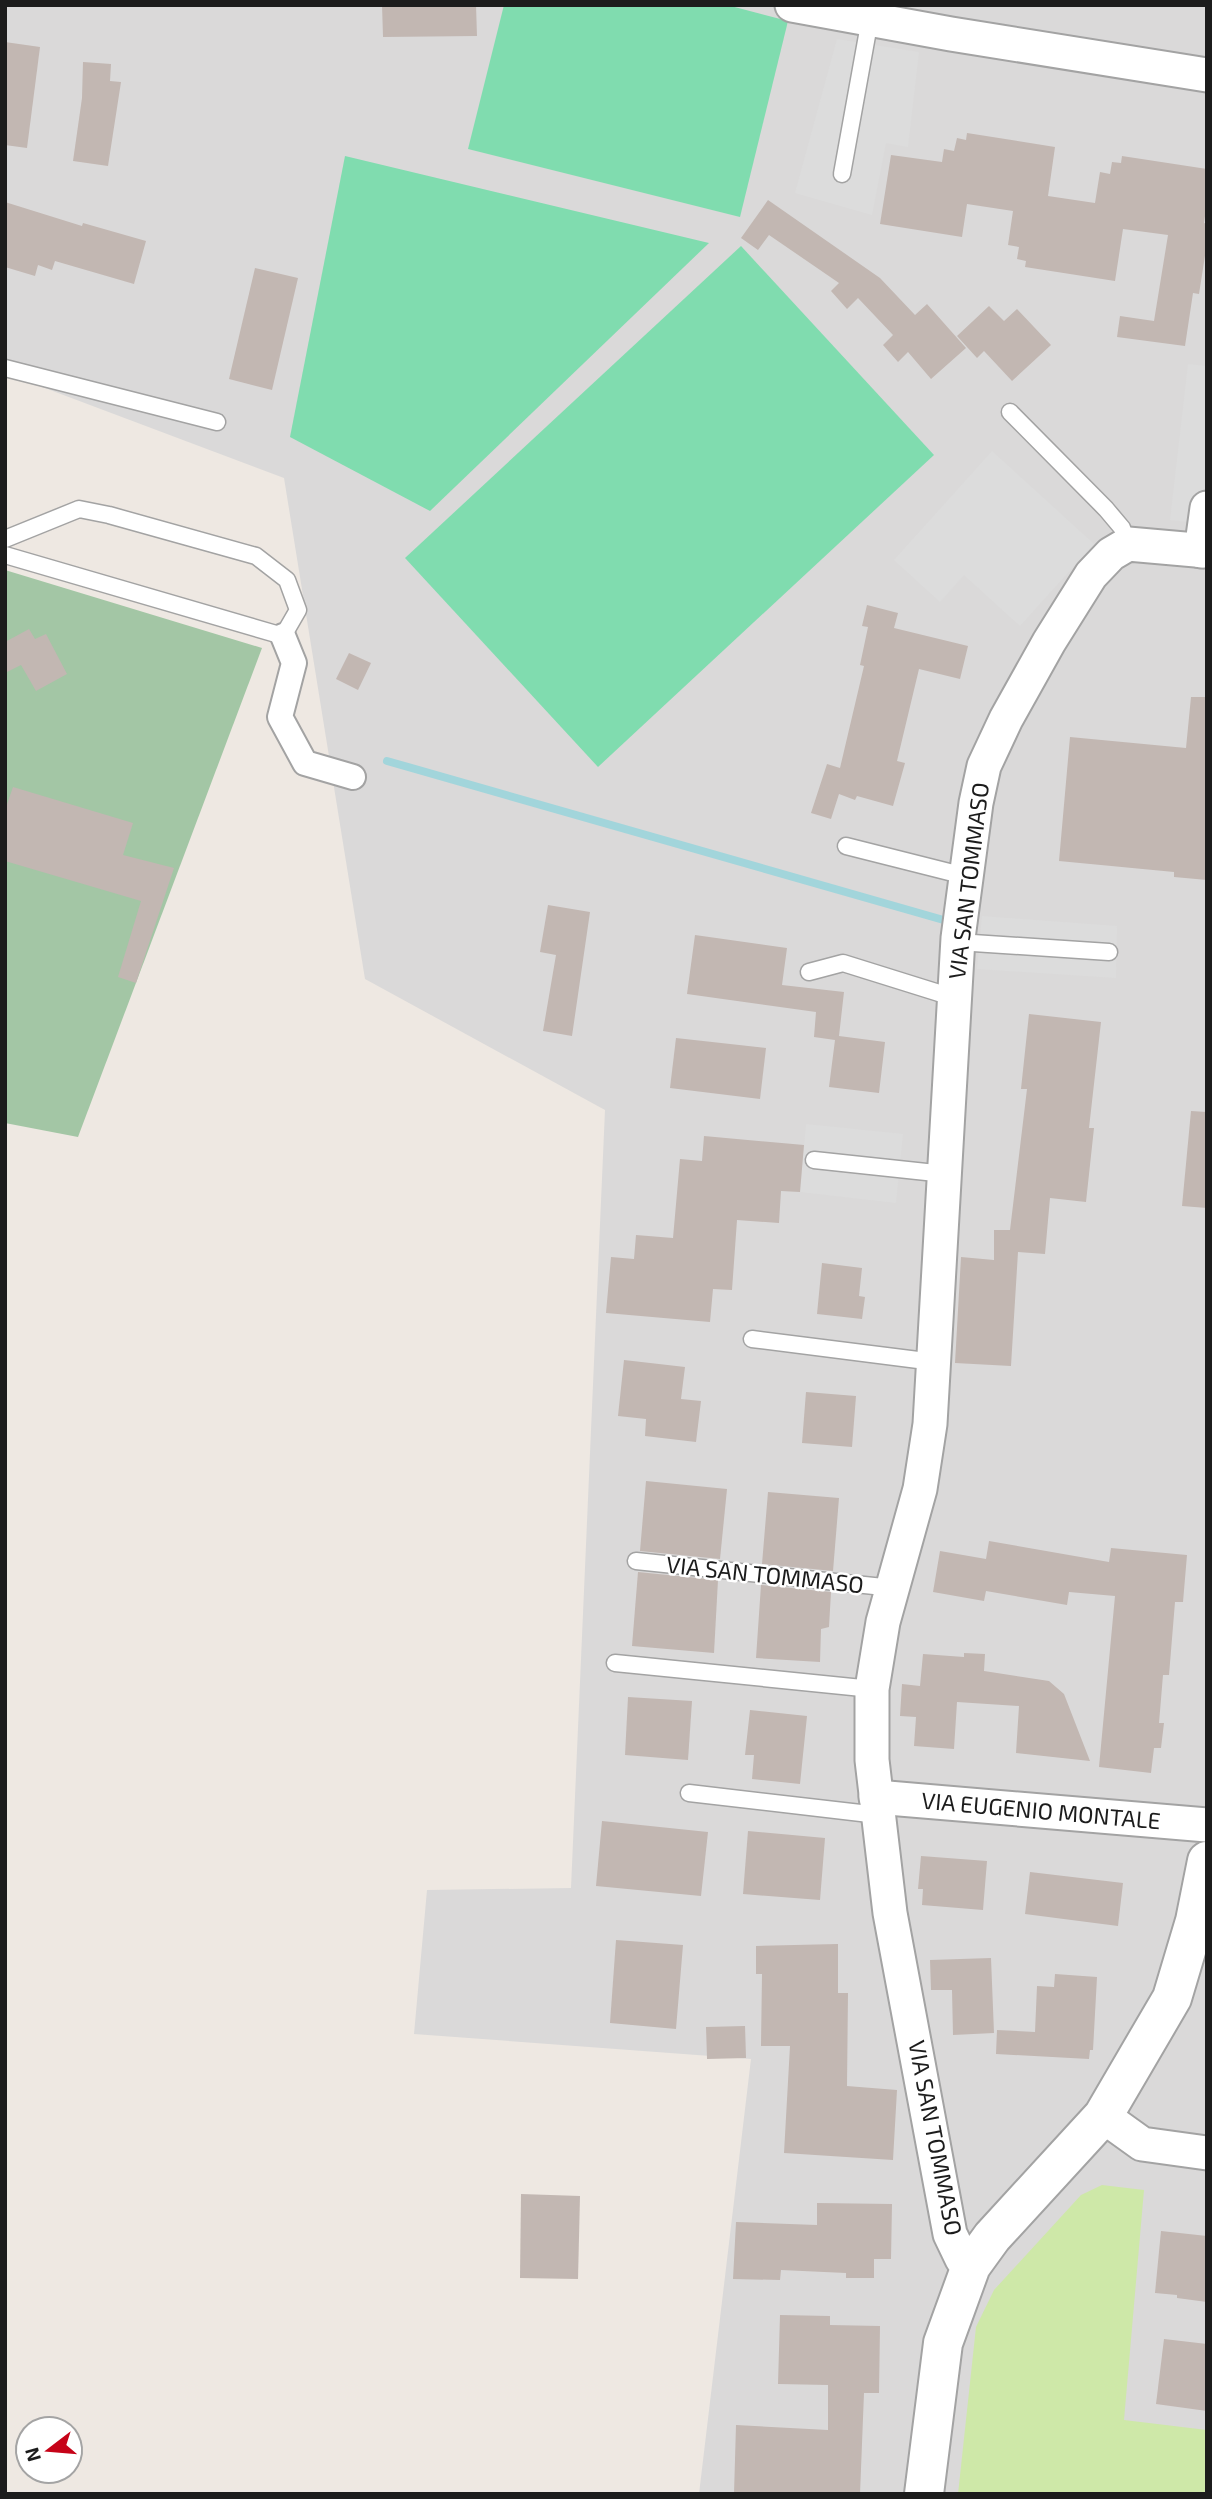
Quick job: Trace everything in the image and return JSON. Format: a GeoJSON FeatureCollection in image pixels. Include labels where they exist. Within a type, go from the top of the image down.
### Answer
{"type":"FeatureCollection","features":[{"type":"Feature","properties":{"kind":"street"},"geometry":{"type":"LineString","coordinates":[[792,5],[1207,75]]}},
{"type":"Feature","properties":{"kind":"street"},"geometry":{"type":"LineString","coordinates":[[1128,544],[1204,551],[1207,508]]}},
{"type":"Feature","properties":{"kind":"street","name":"VIA SAN TOMMASO"},"geometry":{"type":"LineString","coordinates":[[924,2494],[943,2343],[971,2266],[962,2259],[950,2234],[890,1913],[872,1760],[872,1689],[883,1622],[920,1489],[930,1424],[958,942],[965,876],[984,765],[1049,642],[1091,575],[1111,554],[1128,544]]}},
{"type":"Feature","properties":{"kind":"street"},"geometry":{"type":"LineString","coordinates":[[283,636],[294,663],[280,717],[305,763],[353,776]]}},
{"type":"Feature","properties":{"kind":"street","name":"VIA EUGENIO MONTALE"},"geometry":{"type":"LineString","coordinates":[[877,1806],[1207,1825]]}},
{"type":"Feature","properties":{"kind":"street"},"geometry":{"type":"LineString","coordinates":[[971,2266],[992,2237],[1103,2116],[1172,1998],[1195,1921],[1207,1861]]}},
{"type":"Feature","properties":{"kind":"street"},"geometry":{"type":"LineString","coordinates":[[1103,2116],[1142,2144],[1207,2153]]}},
{"type":"Feature","properties":{"kind":"lane"},"geometry":{"type":"LineString","coordinates":[[842,174],[870,19]]}},
{"type":"Feature","properties":{"kind":"lane"},"geometry":{"type":"LineString","coordinates":[[5,368],[217,422]]}},
{"type":"Feature","properties":{"kind":"lane"},"geometry":{"type":"LineString","coordinates":[[1010,412],[1106,509],[1122,528],[1128,544]]}},
{"type":"Feature","properties":{"kind":"lane"},"geometry":{"type":"LineString","coordinates":[[5,539],[79,509],[256,556],[287,580],[298,610],[283,636],[5,555]]}},
{"type":"Feature","properties":{"kind":"lane"},"geometry":{"type":"LineString","coordinates":[[846,846],[965,876]]}},
{"type":"Feature","properties":{"kind":"lane"},"geometry":{"type":"LineString","coordinates":[[958,942],[1109,952]]}},
{"type":"Feature","properties":{"kind":"lane"},"geometry":{"type":"LineString","coordinates":[[809,972],[844,963],[955,998]]}},
{"type":"Feature","properties":{"kind":"lane"},"geometry":{"type":"LineString","coordinates":[[814,1160],[945,1174]]}},
{"type":"Feature","properties":{"kind":"lane"},"geometry":{"type":"LineString","coordinates":[[752,1339],[934,1362]]}},
{"type":"Feature","properties":{"kind":"lane","name":"VIA SAN TOMMASO"},"geometry":{"type":"LineString","coordinates":[[636,1561],[893,1588]]}},
{"type":"Feature","properties":{"kind":"lane"},"geometry":{"type":"LineString","coordinates":[[615,1663],[872,1689]]}},
{"type":"Feature","properties":{"kind":"lane"},"geometry":{"type":"LineString","coordinates":[[689,1793],[877,1806]]}},
{"type":"Feature","properties":{"kind":"shaded area"},"geometry":{"type":"Polygon","coordinates":[[[5,5],[1207,5],[1207,2494],[699,2494],[751,2059],[414,2034],[427,1890],[571,1888],[605,1110],[365,979],[284,478],[5,373],[5,5]]]}},
{"type":"Feature","properties":{"kind":"shaded area"},"geometry":{"type":"Polygon","coordinates":[[[837,39],[919,52],[908,147],[886,143],[872,215],[795,193],[837,39]]]}},
{"type":"Feature","properties":{"kind":"shaded area"},"geometry":{"type":"Polygon","coordinates":[[[1188,364],[1207,366],[1207,524],[1170,520],[1188,364]]]}},
{"type":"Feature","properties":{"kind":"shaded area"},"geometry":{"type":"Polygon","coordinates":[[[992,451],[1094,544],[1020,626],[964,575],[940,602],[894,560],[992,451]]]}},
{"type":"Feature","properties":{"kind":"shaded area"},"geometry":{"type":"Polygon","coordinates":[[[982,916],[1117,926],[1116,978],[977,969],[982,916]]]}},
{"type":"Feature","properties":{"kind":"shaded area"},"geometry":{"type":"Polygon","coordinates":[[[806,1124],[903,1134],[896,1203],[800,1192],[806,1124]]]}},
{"type":"Feature","properties":{"kind":"green space"},"geometry":{"type":"Polygon","coordinates":[[[504,5],[727,5],[788,21],[740,217],[468,149],[504,5]]]}},
{"type":"Feature","properties":{"kind":"green space"},"geometry":{"type":"Polygon","coordinates":[[[345,156],[709,243],[430,511],[290,437],[345,156]]]}},
{"type":"Feature","properties":{"kind":"green space"},"geometry":{"type":"Polygon","coordinates":[[[741,246],[934,455],[598,767],[405,558],[741,246]]]}},
{"type":"Feature","properties":{"kind":"green space"},"geometry":{"type":"Polygon","coordinates":[[[5,570],[262,648],[78,1137],[5,1123],[5,570]]]}},
{"type":"Feature","properties":{"kind":"green space"},"geometry":{"type":"Polygon","coordinates":[[[1102,2185],[1144,2190],[1124,2420],[1207,2430],[1207,2494],[958,2494],[976,2327],[994,2290],[1081,2195],[1102,2185]]]}},
{"type":"Feature","properties":{"kind":"building"},"geometry":{"type":"Polygon","coordinates":[[[382,5],[476,5],[477,36],[383,37],[382,5]]]}},
{"type":"Feature","properties":{"kind":"building"},"geometry":{"type":"Polygon","coordinates":[[[5,42],[40,47],[27,148],[5,145],[5,42]]]}},
{"type":"Feature","properties":{"kind":"building"},"geometry":{"type":"Polygon","coordinates":[[[83,62],[111,64],[110,81],[121,82],[108,166],[73,161],[82,98],[83,62]]]}},
{"type":"Feature","properties":{"kind":"building"},"geometry":{"type":"Polygon","coordinates":[[[967,133],[1055,147],[1048,196],[1095,203],[1100,172],[1110,174],[1112,162],[1121,163],[1122,156],[1207,169],[1204,223],[1207,224],[1207,243],[1199,294],[1193,293],[1185,346],[1117,337],[1120,316],[1154,321],[1168,235],[1123,229],[1115,281],[1025,267],[1026,261],[1017,259],[1019,247],[1008,245],[1013,211],[967,204],[962,237],[880,224],[891,155],[942,162],[944,149],[954,151],[957,138],[966,140],[967,133]]]}},
{"type":"Feature","properties":{"kind":"building"},"geometry":{"type":"Polygon","coordinates":[[[768,200],[880,278],[915,315],[927,304],[966,348],[931,379],[908,352],[898,362],[883,345],[893,335],[858,298],[847,309],[831,291],[839,283],[769,235],[758,250],[741,238],[768,200]]]}},
{"type":"Feature","properties":{"kind":"building"},"geometry":{"type":"Polygon","coordinates":[[[5,202],[82,226],[83,223],[146,241],[134,284],[55,261],[52,270],[38,265],[35,276],[5,267],[5,202]]]}},
{"type":"Feature","properties":{"kind":"building"},"geometry":{"type":"Polygon","coordinates":[[[255,268],[298,278],[272,390],[229,379],[255,268]]]}},
{"type":"Feature","properties":{"kind":"building"},"geometry":{"type":"Polygon","coordinates":[[[989,306],[1004,321],[1017,309],[1051,345],[1012,381],[984,351],[977,358],[957,336],[989,306]]]}},
{"type":"Feature","properties":{"kind":"building"},"geometry":{"type":"Polygon","coordinates":[[[867,605],[898,613],[894,628],[968,646],[960,679],[919,669],[897,761],[905,763],[893,806],[857,796],[855,800],[839,794],[831,819],[811,813],[827,764],[840,768],[864,666],[860,665],[868,627],[862,626],[867,605]]]}},
{"type":"Feature","properties":{"kind":"building"},"geometry":{"type":"Polygon","coordinates":[[[29,629],[35,639],[46,634],[67,674],[36,691],[21,665],[5,673],[5,642],[29,629]]]}},
{"type":"Feature","properties":{"kind":"building"},"geometry":{"type":"Polygon","coordinates":[[[349,653],[371,663],[358,690],[336,679],[349,653]]]}},
{"type":"Feature","properties":{"kind":"building"},"geometry":{"type":"Polygon","coordinates":[[[1191,697],[1207,697],[1207,880],[1174,877],[1174,872],[1059,861],[1070,737],[1186,748],[1191,697]]]}},
{"type":"Feature","properties":{"kind":"building"},"geometry":{"type":"Polygon","coordinates":[[[13,787],[133,823],[123,855],[174,868],[136,983],[118,977],[141,901],[5,861],[5,810],[13,787]]]}},
{"type":"Feature","properties":{"kind":"building"},"geometry":{"type":"Polygon","coordinates":[[[548,905],[590,912],[572,1036],[543,1031],[556,955],[540,952],[548,905]]]}},
{"type":"Feature","properties":{"kind":"building"},"geometry":{"type":"Polygon","coordinates":[[[695,935],[787,948],[782,985],[844,992],[839,1036],[885,1042],[879,1093],[829,1087],[835,1040],[814,1037],[816,1012],[687,994],[695,935]]]}},
{"type":"Feature","properties":{"kind":"building"},"geometry":{"type":"Polygon","coordinates":[[[1029,1014],[1101,1022],[1089,1128],[1094,1128],[1086,1202],[1050,1198],[1045,1254],[1018,1252],[1011,1366],[955,1363],[961,1257],[994,1260],[994,1230],[1010,1230],[1027,1089],[1021,1089],[1029,1014]]]}},
{"type":"Feature","properties":{"kind":"building"},"geometry":{"type":"Polygon","coordinates":[[[676,1038],[766,1048],[760,1099],[670,1088],[676,1038]]]}},
{"type":"Feature","properties":{"kind":"building"},"geometry":{"type":"Polygon","coordinates":[[[1191,1111],[1207,1112],[1207,1208],[1182,1206],[1191,1111]]]}},
{"type":"Feature","properties":{"kind":"building"},"geometry":{"type":"Polygon","coordinates":[[[704,1136],[804,1145],[800,1192],[781,1191],[779,1223],[737,1220],[732,1290],[713,1289],[710,1322],[606,1313],[611,1257],[634,1259],[636,1235],[673,1238],[680,1159],[702,1161],[704,1136]]]}},
{"type":"Feature","properties":{"kind":"building"},"geometry":{"type":"Polygon","coordinates":[[[822,1263],[862,1268],[859,1296],[865,1297],[862,1319],[817,1314],[822,1263]]]}},
{"type":"Feature","properties":{"kind":"building"},"geometry":{"type":"Polygon","coordinates":[[[624,1360],[685,1367],[681,1399],[701,1401],[696,1442],[645,1436],[646,1419],[618,1416],[624,1360]]]}},
{"type":"Feature","properties":{"kind":"building"},"geometry":{"type":"Polygon","coordinates":[[[806,1392],[856,1396],[852,1447],[802,1443],[806,1392]]]}},
{"type":"Feature","properties":{"kind":"building"},"geometry":{"type":"Polygon","coordinates":[[[646,1481],[727,1489],[720,1559],[640,1551],[646,1481]]]}},
{"type":"Feature","properties":{"kind":"building"},"geometry":{"type":"Polygon","coordinates":[[[768,1492],[839,1498],[833,1571],[762,1564],[768,1492]]]}},
{"type":"Feature","properties":{"kind":"building"},"geometry":{"type":"Polygon","coordinates":[[[989,1541],[1109,1562],[1111,1548],[1187,1555],[1183,1602],[1175,1602],[1169,1675],[1163,1675],[1159,1723],[1164,1723],[1161,1748],[1154,1748],[1151,1773],[1099,1767],[1115,1596],[1069,1592],[1067,1605],[986,1591],[984,1601],[933,1592],[940,1551],[986,1559],[989,1541]]]}},
{"type":"Feature","properties":{"kind":"building"},"geometry":{"type":"Polygon","coordinates":[[[638,1572],[718,1580],[714,1653],[632,1646],[638,1572]]]}},
{"type":"Feature","properties":{"kind":"building"},"geometry":{"type":"Polygon","coordinates":[[[761,1585],[831,1592],[829,1627],[821,1629],[820,1662],[756,1658],[761,1585]]]}},
{"type":"Feature","properties":{"kind":"building"},"geometry":{"type":"Polygon","coordinates":[[[964,1653],[985,1654],[984,1671],[1049,1681],[1064,1694],[1090,1761],[1016,1753],[1019,1706],[957,1702],[954,1749],[914,1746],[916,1717],[900,1716],[902,1684],[920,1686],[923,1654],[964,1657],[964,1653]]]}},
{"type":"Feature","properties":{"kind":"building"},"geometry":{"type":"Polygon","coordinates":[[[628,1697],[692,1701],[688,1760],[625,1755],[628,1697]]]}},
{"type":"Feature","properties":{"kind":"building"},"geometry":{"type":"Polygon","coordinates":[[[750,1710],[807,1716],[800,1784],[752,1779],[754,1755],[745,1755],[750,1710]]]}},
{"type":"Feature","properties":{"kind":"building"},"geometry":{"type":"Polygon","coordinates":[[[602,1821],[708,1832],[701,1896],[596,1886],[602,1821]]]}},
{"type":"Feature","properties":{"kind":"building"},"geometry":{"type":"Polygon","coordinates":[[[748,1831],[825,1838],[820,1900],[743,1894],[748,1831]]]}},
{"type":"Feature","properties":{"kind":"building"},"geometry":{"type":"Polygon","coordinates":[[[921,1856],[987,1861],[983,1910],[922,1905],[923,1889],[918,1889],[921,1856]]]}},
{"type":"Feature","properties":{"kind":"building"},"geometry":{"type":"Polygon","coordinates":[[[1030,1872],[1123,1883],[1118,1926],[1025,1914],[1030,1872]]]}},
{"type":"Feature","properties":{"kind":"building"},"geometry":{"type":"Polygon","coordinates":[[[616,1940],[683,1945],[676,2029],[610,2023],[616,1940]]]}},
{"type":"Feature","properties":{"kind":"building"},"geometry":{"type":"Polygon","coordinates":[[[838,1944],[838,1993],[848,1993],[847,2086],[897,2090],[893,2160],[784,2153],[790,2046],[761,2046],[762,1974],[756,1974],[756,1946],[838,1944]]]}},
{"type":"Feature","properties":{"kind":"building"},"geometry":{"type":"Polygon","coordinates":[[[991,1958],[994,2033],[953,2035],[952,1990],[931,1990],[930,1960],[991,1958]]]}},
{"type":"Feature","properties":{"kind":"building"},"geometry":{"type":"Polygon","coordinates":[[[1055,1974],[1097,1977],[1093,2050],[1090,2050],[1089,2059],[996,2054],[997,2030],[1035,2032],[1037,1986],[1054,1987],[1055,1974]]]}},
{"type":"Feature","properties":{"kind":"building"},"geometry":{"type":"Polygon","coordinates":[[[745,2026],[746,2058],[707,2059],[706,2027],[745,2026]]]}},
{"type":"Feature","properties":{"kind":"building"},"geometry":{"type":"Polygon","coordinates":[[[521,2194],[580,2196],[578,2279],[520,2278],[521,2194]]]}},
{"type":"Feature","properties":{"kind":"building"},"geometry":{"type":"Polygon","coordinates":[[[817,2203],[892,2204],[891,2259],[874,2259],[874,2278],[846,2278],[846,2273],[781,2270],[780,2280],[733,2279],[736,2222],[817,2225],[817,2203]]]}},
{"type":"Feature","properties":{"kind":"building"},"geometry":{"type":"Polygon","coordinates":[[[1161,2231],[1207,2236],[1207,2302],[1155,2293],[1161,2231]]]}},
{"type":"Feature","properties":{"kind":"building"},"geometry":{"type":"Polygon","coordinates":[[[780,2315],[830,2316],[830,2325],[880,2326],[879,2393],[864,2393],[860,2494],[734,2494],[736,2425],[828,2430],[828,2385],[778,2384],[780,2315]]]}},
{"type":"Feature","properties":{"kind":"building"},"geometry":{"type":"Polygon","coordinates":[[[1164,2339],[1207,2344],[1207,2411],[1156,2404],[1164,2339]]]}},
{"type":"Feature","properties":{"kind":"waterway"},"geometry":{"type":"LineString","coordinates":[[387,761],[947,921]]}}]}
